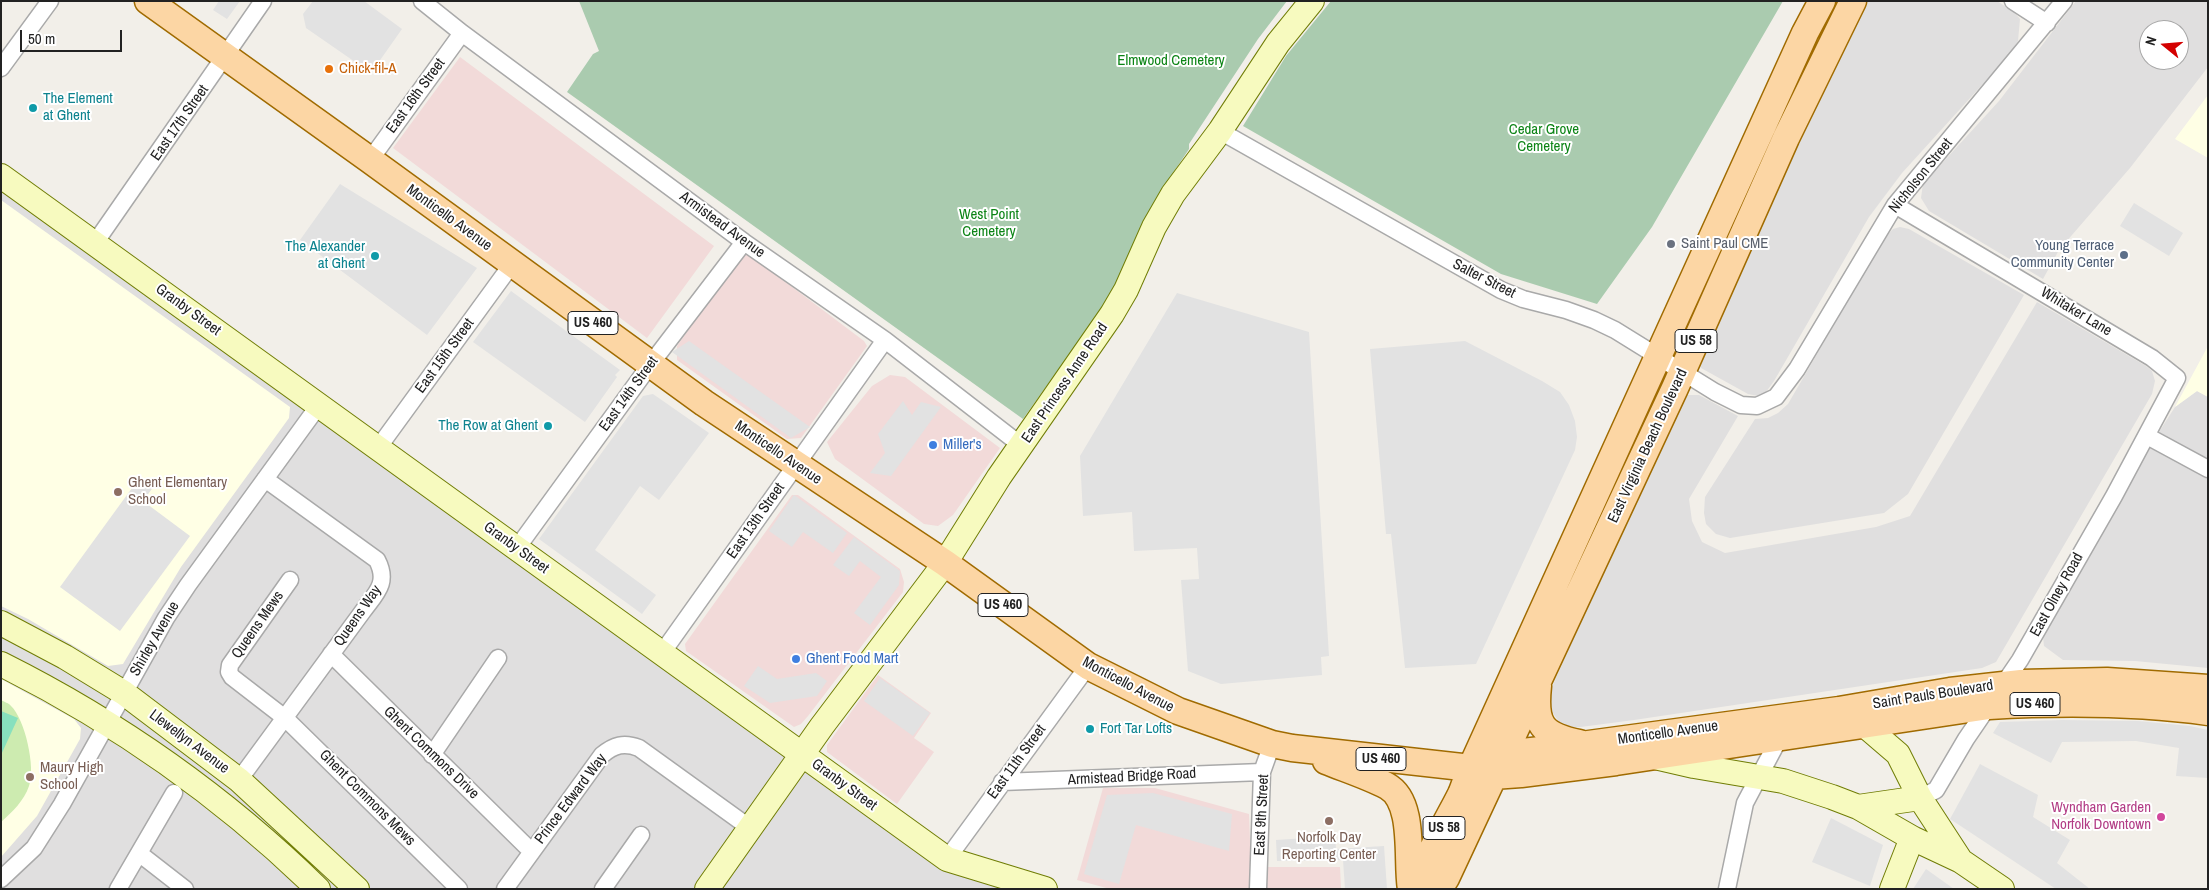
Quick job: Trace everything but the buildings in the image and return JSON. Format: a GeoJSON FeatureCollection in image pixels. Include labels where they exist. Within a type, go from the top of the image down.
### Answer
{"type":"FeatureCollection","features":[{"type":"Feature","properties":{"kind":"main road","name":"Monticello Avenue"},"geometry":{"type":"LineString","coordinates":[[148,1],[370,160],[650,365],[795,465],[945,563],[1088,666],[1178,711],[1282,746],[1489,766],[1653,757],[1863,724]]}},
{"type":"Feature","properties":{"kind":"main road","name":"East Virginia Beach Boulevard"},"geometry":{"type":"LineString","coordinates":[[1424,889],[1424,876],[1538,680],[1682,371],[1774,134],[1822,1]]}},
{"type":"Feature","properties":{"kind":"main road","name":"East Virginia Beach Boulevard"},"geometry":{"type":"LineString","coordinates":[[1439,889],[1446,878],[1489,766],[1658,356],[1774,134],[1852,1]]}},
{"type":"Feature","properties":{"kind":"main road"},"geometry":{"type":"LineString","coordinates":[[1538,680],[1536,706],[1539,722],[1550,735],[1584,744]]}},
{"type":"Feature","properties":{"kind":"main road","name":"Saint Pauls Boulevard"},"geometry":{"type":"LineString","coordinates":[[1839,710],[2003,685],[2107,681],[2208,688]]}},
{"type":"Feature","properties":{"kind":"main road","name":"Saint Pauls Boulevard"},"geometry":{"type":"LineString","coordinates":[[1863,724],[1989,706],[2049,703],[2113,704],[2208,712]]}},
{"type":"Feature","properties":{"kind":"main road","name":"Monticello Avenue"},"geometry":{"type":"LineString","coordinates":[[1489,766],[1584,744],[1839,710]]}},
{"type":"Feature","properties":{"kind":"main road"},"geometry":{"type":"LineString","coordinates":[[1282,746],[1389,787],[1397,796],[1407,818],[1411,889]]}},
{"type":"Feature","properties":{"kind":"street"},"geometry":{"type":"LineString","coordinates":[[1,68],[50,1]]}},
{"type":"Feature","properties":{"kind":"street","name":"East 17th Street"},"geometry":{"type":"LineString","coordinates":[[95,243],[263,1]]}},
{"type":"Feature","properties":{"kind":"street","name":"Armistead Avenue"},"geometry":{"type":"LineString","coordinates":[[422,1],[462,33],[744,242],[886,340],[1022,446]]}},
{"type":"Feature","properties":{"kind":"street","name":"East Princess Anne Road"},"geometry":{"type":"LineString","coordinates":[[707,889],[945,563],[976,512],[1112,314],[1126,290],[1154,227],[1168,202],[1220,131],[1278,43],[1312,1]]}},
{"type":"Feature","properties":{"kind":"street"},"geometry":{"type":"LineString","coordinates":[[2013,1],[2047,24]]}},
{"type":"Feature","properties":{"kind":"street","name":"Nicholson Street"},"geometry":{"type":"LineString","coordinates":[[1757,406],[1776,398],[1797,369],[1895,205],[2047,24],[2064,1]]}},
{"type":"Feature","properties":{"kind":"street","name":"East 16th Street"},"geometry":{"type":"LineString","coordinates":[[370,160],[462,33]]}},
{"type":"Feature","properties":{"kind":"street","name":"Salter Street"},"geometry":{"type":"LineString","coordinates":[[1220,131],[1500,290],[1594,320],[1658,356],[1715,392],[1741,405],[1757,406]]}},
{"type":"Feature","properties":{"kind":"street","name":"Granby Street"},"geometry":{"type":"LineString","coordinates":[[1,176],[947,859],[1045,889]]}},
{"type":"Feature","properties":{"kind":"street","name":"Whitaker Lane"},"geometry":{"type":"LineString","coordinates":[[1895,205],[2152,358],[2177,378]]}},
{"type":"Feature","properties":{"kind":"street","name":"East 14th Street"},"geometry":{"type":"LineString","coordinates":[[517,548],[650,365],[744,242]]}},
{"type":"Feature","properties":{"kind":"street","name":"East 15th Street"},"geometry":{"type":"LineString","coordinates":[[378,448],[512,264]]}},
{"type":"Feature","properties":{"kind":"street","name":"East 13th Street"},"geometry":{"type":"LineString","coordinates":[[662,653],[886,340]]}},
{"type":"Feature","properties":{"kind":"street","name":"East Olney Road"},"geometry":{"type":"LineString","coordinates":[[1920,798],[1936,790],[2039,627],[2147,436],[2177,378]]}},
{"type":"Feature","properties":{"kind":"street","name":"Shirley Avenue"},"geometry":{"type":"LineString","coordinates":[[1,879],[34,848],[62,804],[188,584],[319,405]]}},
{"type":"Feature","properties":{"kind":"street"},"geometry":{"type":"LineString","coordinates":[[2147,436],[2208,469]]}},
{"type":"Feature","properties":{"kind":"street","name":"Queens Way"},"geometry":{"type":"LineString","coordinates":[[239,780],[280,713],[331,654],[380,587],[382,580],[382,569],[377,560],[265,479]]}},
{"type":"Feature","properties":{"kind":"street","name":"Queens Mews"},"geometry":{"type":"LineString","coordinates":[[280,713],[232,677],[229,672],[230,665],[290,580]]}},
{"type":"Feature","properties":{"kind":"street","name":"Llewellyn Avenue"},"geometry":{"type":"LineString","coordinates":[[1,623],[65,657],[124,693],[239,780],[357,889]]}},
{"type":"Feature","properties":{"kind":"street","name":"Ghent Commons Drive"},"geometry":{"type":"LineString","coordinates":[[331,654],[531,851]]}},
{"type":"Feature","properties":{"kind":"street"},"geometry":{"type":"LineString","coordinates":[[432,755],[498,658]]}},
{"type":"Feature","properties":{"kind":"street","name":"Llewellyn Avenue"},"geometry":{"type":"LineString","coordinates":[[1,664],[70,701],[152,753],[228,810],[318,889]]}},
{"type":"Feature","properties":{"kind":"street","name":"East 11th Street"},"geometry":{"type":"LineString","coordinates":[[947,859],[1088,666]]}},
{"type":"Feature","properties":{"kind":"street","name":"Monticello Avenue"},"geometry":{"type":"LineString","coordinates":[[1839,710],[1863,724],[1898,754],[1920,798],[1960,861]]}},
{"type":"Feature","properties":{"kind":"street","name":"Ghent Commons Mews"},"geometry":{"type":"LineString","coordinates":[[280,713],[459,889]]}},
{"type":"Feature","properties":{"kind":"street"},"geometry":{"type":"LineString","coordinates":[[1727,889],[1745,803],[1780,737]]}},
{"type":"Feature","properties":{"kind":"street","name":"Prince Edward Way"},"geometry":{"type":"LineString","coordinates":[[505,889],[602,755],[609,748],[621,744],[639,748],[750,828]]}},
{"type":"Feature","properties":{"kind":"street","name":"East 9th Street"},"geometry":{"type":"LineString","coordinates":[[1258,889],[1262,772],[1282,746]]}},
{"type":"Feature","properties":{"kind":"street","name":"Monticello Avenue"},"geometry":{"type":"LineString","coordinates":[[1653,757],[1758,778],[1783,781],[1832,797],[1858,807],[1912,838],[1960,861],[2002,889]]}},
{"type":"Feature","properties":{"kind":"street","name":"Armistead Bridge Road"},"geometry":{"type":"LineString","coordinates":[[1002,782],[1262,772]]}},
{"type":"Feature","properties":{"kind":"street"},"geometry":{"type":"LineString","coordinates":[[118,889],[140,854],[174,792]]}},
{"type":"Feature","properties":{"kind":"street"},"geometry":{"type":"LineString","coordinates":[[1858,807],[1920,798]]}},
{"type":"Feature","properties":{"kind":"street"},"geometry":{"type":"LineString","coordinates":[[603,889],[641,835]]}},
{"type":"Feature","properties":{"kind":"street"},"geometry":{"type":"LineString","coordinates":[[1892,889],[1912,838]]}},
{"type":"Feature","properties":{"kind":"street"},"geometry":{"type":"LineString","coordinates":[[140,854],[185,889]]}},
{"type":"Feature","properties":{"kind":"shaded area"},"geometry":{"type":"Polygon","coordinates":[[[219,1],[240,1],[227,19],[213,10],[219,1]]]}},
{"type":"Feature","properties":{"kind":"shaded area"},"geometry":{"type":"Polygon","coordinates":[[[313,1],[364,1],[402,29],[371,73],[306,28],[303,14],[313,1]]]}},
{"type":"Feature","properties":{"kind":"shaded area"},"geometry":{"type":"Polygon","coordinates":[[[1866,1],[1997,1],[2014,12],[2020,19],[2018,41],[2011,53],[1902,173],[1869,217],[1766,392],[1758,396],[1748,394],[1701,368],[1696,360],[1866,1]]]}},
{"type":"Feature","properties":{"kind":"shaded area"},"geometry":{"type":"Polygon","coordinates":[[[2076,1],[2208,1],[2208,67],[2130,168],[2059,250],[2043,279],[1929,211],[1921,198],[1923,184],[1999,101],[2076,1]]]}},
{"type":"Feature","properties":{"kind":"shaded area"},"geometry":{"type":"Polygon","coordinates":[[[460,57],[714,246],[647,338],[393,148],[460,57]]]}},
{"type":"Feature","properties":{"kind":"shaded area"},"geometry":{"type":"Polygon","coordinates":[[[2208,95],[2208,158],[2175,139],[2208,95]]]}},
{"type":"Feature","properties":{"kind":"shaded area"},"geometry":{"type":"Polygon","coordinates":[[[1,180],[944,864],[1031,889],[1,889],[1,180]]]}},
{"type":"Feature","properties":{"kind":"shaded area"},"geometry":{"type":"Polygon","coordinates":[[[340,184],[477,268],[427,335],[300,240],[340,184]]]}},
{"type":"Feature","properties":{"kind":"shaded area","name":"Ghent Elementary School"},"geometry":{"type":"Polygon","coordinates":[[[1,200],[290,407],[289,418],[181,567],[123,664],[108,666],[28,619],[1,606],[1,200]]]}},
{"type":"Feature","properties":{"kind":"shaded area"},"geometry":{"type":"Polygon","coordinates":[[[2134,203],[2183,233],[2169,256],[2120,226],[2134,203]]]}},
{"type":"Feature","properties":{"kind":"shaded area"},"geometry":{"type":"Polygon","coordinates":[[[1900,227],[1909,229],[2024,295],[1908,494],[1884,513],[1730,538],[1716,534],[1706,524],[1704,513],[1705,497],[1755,419],[1768,418],[1778,413],[1788,404],[1885,237],[1893,229],[1900,227]]]}},
{"type":"Feature","properties":{"kind":"shaded area"},"geometry":{"type":"Polygon","coordinates":[[[742,253],[747,253],[864,341],[867,346],[801,438],[787,439],[677,360],[677,346],[742,253]]]}},
{"type":"Feature","properties":{"kind":"shaded area"},"geometry":{"type":"Polygon","coordinates":[[[511,291],[620,370],[585,422],[473,342],[511,291]]]}},
{"type":"Feature","properties":{"kind":"shaded area"},"geometry":{"type":"Polygon","coordinates":[[[1177,293],[1309,332],[1329,656],[1321,657],[1322,675],[1221,684],[1188,671],[1181,580],[1199,579],[1197,548],[1134,551],[1132,512],[1083,516],[1080,456],[1177,293]]]}},
{"type":"Feature","properties":{"kind":"shaded area"},"geometry":{"type":"Polygon","coordinates":[[[2037,302],[2146,366],[2152,371],[2155,381],[2152,394],[1996,662],[1982,668],[1634,720],[1573,728],[1561,725],[1553,713],[1549,700],[1551,689],[1622,528],[1686,395],[1699,395],[1738,416],[1689,499],[1692,521],[1702,542],[1725,553],[1876,527],[1910,516],[2037,302]]]}},
{"type":"Feature","properties":{"kind":"shaded area"},"geometry":{"type":"Polygon","coordinates":[[[689,341],[810,427],[791,438],[672,352],[689,341]]]}},
{"type":"Feature","properties":{"kind":"shaded area"},"geometry":{"type":"Polygon","coordinates":[[[1465,341],[1560,392],[1569,405],[1575,421],[1577,437],[1575,450],[1476,664],[1405,668],[1391,534],[1386,534],[1370,349],[1465,341]]]}},
{"type":"Feature","properties":{"kind":"shaded area"},"geometry":{"type":"Polygon","coordinates":[[[2208,346],[2208,397],[2197,391],[2175,407],[2208,346]]]}},
{"type":"Feature","properties":{"kind":"shaded area"},"geometry":{"type":"Polygon","coordinates":[[[890,375],[905,377],[1000,448],[953,515],[938,526],[924,524],[835,459],[827,442],[872,386],[890,375]]]}},
{"type":"Feature","properties":{"kind":"shaded area"},"geometry":{"type":"Polygon","coordinates":[[[2197,391],[2208,397],[2208,461],[2159,432],[2175,407],[2197,391]]]}},
{"type":"Feature","properties":{"kind":"shaded area"},"geometry":{"type":"Polygon","coordinates":[[[653,394],[709,433],[659,500],[640,486],[595,550],[656,595],[642,614],[539,539],[643,396],[653,394]]]}},
{"type":"Feature","properties":{"kind":"shaded area"},"geometry":{"type":"Polygon","coordinates":[[[903,401],[912,415],[921,402],[941,407],[891,476],[870,473],[885,453],[878,434],[903,401]]]}},
{"type":"Feature","properties":{"kind":"shaded area"},"geometry":{"type":"Polygon","coordinates":[[[2151,444],[2208,477],[2208,668],[2135,661],[2063,660],[2044,646],[2045,626],[2151,444]]]}},
{"type":"Feature","properties":{"kind":"shaded area"},"geometry":{"type":"Polygon","coordinates":[[[140,477],[154,486],[143,501],[190,536],[120,631],[60,587],[140,477]]]}},
{"type":"Feature","properties":{"kind":"shaded area"},"geometry":{"type":"Polygon","coordinates":[[[792,495],[798,495],[900,569],[904,582],[903,592],[808,716],[801,724],[794,727],[686,651],[685,644],[792,495]]]}},
{"type":"Feature","properties":{"kind":"shaded area"},"geometry":{"type":"Polygon","coordinates":[[[794,495],[847,533],[833,553],[803,532],[792,547],[769,531],[794,495]]]}},
{"type":"Feature","properties":{"kind":"shaded area"},"geometry":{"type":"Polygon","coordinates":[[[854,537],[900,571],[899,585],[870,625],[854,613],[881,577],[860,561],[849,576],[833,565],[854,537]]]}},
{"type":"Feature","properties":{"kind":"shaded area"},"geometry":{"type":"Polygon","coordinates":[[[758,666],[777,679],[816,673],[827,681],[817,696],[770,703],[744,686],[758,666]]]}},
{"type":"Feature","properties":{"kind":"shaded area"},"geometry":{"type":"Polygon","coordinates":[[[878,675],[931,713],[914,738],[934,752],[897,804],[827,752],[827,745],[878,675]]]}},
{"type":"Feature","properties":{"kind":"shaded area"},"geometry":{"type":"Polygon","coordinates":[[[880,678],[930,713],[913,736],[864,701],[880,678]]]}},
{"type":"Feature","properties":{"kind":"shaded area","name":"Maury High School"},"geometry":{"type":"Polygon","coordinates":[[[1,679],[74,719],[81,728],[80,739],[37,816],[1,857],[1,679]]]}},
{"type":"Feature","properties":{"kind":"shaded area"},"geometry":{"type":"Polygon","coordinates":[[[2062,720],[2138,721],[2190,726],[2208,730],[2208,778],[2176,776],[2179,748],[2136,741],[2062,742],[2051,763],[1993,733],[2000,722],[2062,720]]]}},
{"type":"Feature","properties":{"kind":"shaded area"},"geometry":{"type":"Polygon","coordinates":[[[1980,764],[2038,795],[2033,817],[2070,840],[2057,863],[2090,889],[2056,889],[1950,819],[1980,764]]]}},
{"type":"Feature","properties":{"kind":"shaded area"},"geometry":{"type":"Polygon","coordinates":[[[1103,788],[1155,788],[1249,814],[1251,867],[1340,867],[1341,889],[1110,889],[1077,880],[1103,788]]]}},
{"type":"Feature","properties":{"kind":"shaded area"},"geometry":{"type":"Polygon","coordinates":[[[1153,793],[1232,814],[1229,851],[1136,825],[1119,884],[1084,874],[1107,795],[1153,793]]]}},
{"type":"Feature","properties":{"kind":"shaded area"},"geometry":{"type":"Polygon","coordinates":[[[1831,818],[1883,845],[1870,886],[1812,862],[1831,818]]]}},
{"type":"Feature","properties":{"kind":"shaded area"},"geometry":{"type":"Polygon","coordinates":[[[1335,836],[1336,849],[1384,846],[1387,889],[1345,889],[1343,860],[1277,861],[1276,840],[1335,836]]]}},
{"type":"Feature","properties":{"kind":"shaded area"},"geometry":{"type":"Polygon","coordinates":[[[1926,869],[1954,889],[1913,889],[1926,869]]]}},
{"type":"Feature","properties":{"kind":"green space","name":"West Point Cemetery"},"geometry":{"type":"Polygon","coordinates":[[[579,1],[1287,1],[1258,39],[1189,144],[1189,149],[1161,191],[1142,227],[1109,298],[1023,419],[567,92],[593,54],[599,51],[579,1]]]}},
{"type":"Feature","properties":{"kind":"green space","name":"Cedar Grove Cemetery"},"geometry":{"type":"Polygon","coordinates":[[[1331,1],[1783,1],[1652,227],[1597,304],[1501,274],[1243,126],[1286,56],[1331,1]]]}},
{"type":"Feature","properties":{"kind":"green space"},"geometry":{"type":"Polygon","coordinates":[[[1,700],[10,705],[21,721],[28,744],[31,778],[24,797],[1,822],[1,700]]]}},
{"type":"Feature","properties":{"kind":"green space"},"geometry":{"type":"Polygon","coordinates":[[[1,711],[18,718],[1,755],[1,711]]]}},
{"type":"Feature","properties":{"kind":"place","name":"Chick-fil-A"},"geometry":{"type":"Point","coordinates":[329,69]}},
{"type":"Feature","properties":{"kind":"place","name":"The Element at Ghent"},"geometry":{"type":"Point","coordinates":[33,108]}},
{"type":"Feature","properties":{"kind":"place","name":"Saint Paul CME"},"geometry":{"type":"Point","coordinates":[1671,244]}},
{"type":"Feature","properties":{"kind":"place","name":"Young Terrace Community Center"},"geometry":{"type":"Point","coordinates":[2124,255]}},
{"type":"Feature","properties":{"kind":"place","name":"The Alexander at Ghent"},"geometry":{"type":"Point","coordinates":[375,256]}},
{"type":"Feature","properties":{"kind":"place","name":"The Row at Ghent"},"geometry":{"type":"Point","coordinates":[548,426]}},
{"type":"Feature","properties":{"kind":"place","name":"Miller's"},"geometry":{"type":"Point","coordinates":[933,445]}},
{"type":"Feature","properties":{"kind":"place","name":"Ghent Elementary School"},"geometry":{"type":"Point","coordinates":[118,492]}},
{"type":"Feature","properties":{"kind":"place","name":"Ghent Food Mart"},"geometry":{"type":"Point","coordinates":[796,659]}},
{"type":"Feature","properties":{"kind":"place","name":"Fort Tar Lofts"},"geometry":{"type":"Point","coordinates":[1090,729]}},
{"type":"Feature","properties":{"kind":"place","name":"Maury High School"},"geometry":{"type":"Point","coordinates":[30,777]}},
{"type":"Feature","properties":{"kind":"place","name":"Wyndham Garden Norfolk Downtown"},"geometry":{"type":"Point","coordinates":[2161,817]}},
{"type":"Feature","properties":{"kind":"place","name":"Norfolk Day Reporting Center"},"geometry":{"type":"Point","coordinates":[1329,821]}},
{"type":"Feature","properties":{"kind":"park label","name":"Elmwood Cemetery"},"geometry":{"type":"Point","coordinates":[1171,61]}}]}
